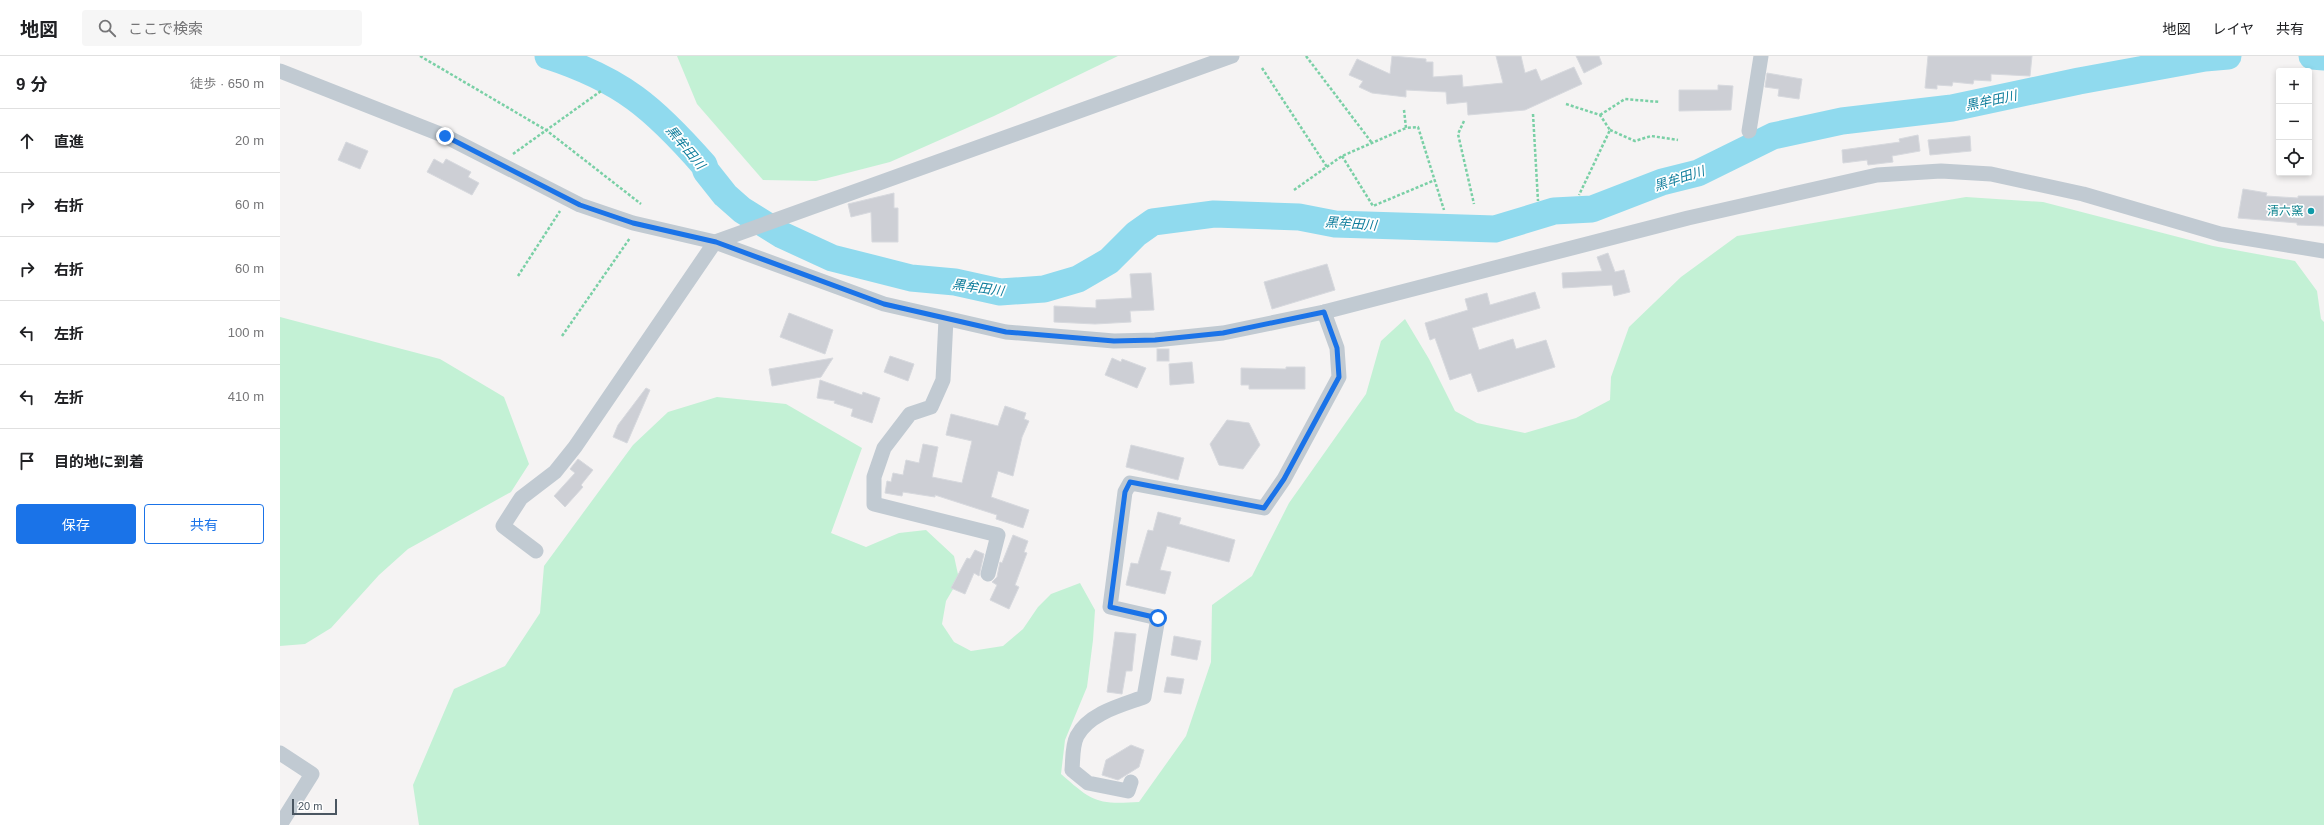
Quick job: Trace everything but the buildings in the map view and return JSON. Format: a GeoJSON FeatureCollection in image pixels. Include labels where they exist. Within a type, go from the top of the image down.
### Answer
{"type":"FeatureCollection","features":[{"type":"Feature","properties":{"kind":"street"},"geometry":{"type":"LineString","coordinates":[[536,551],[503,526],[521,498],[555,472],[575,447],[716,242],[1232,56]]}},
{"type":"Feature","properties":{"kind":"street"},"geometry":{"type":"LineString","coordinates":[[1749,131],[1761,56]]}},
{"type":"Feature","properties":{"kind":"street"},"geometry":{"type":"LineString","coordinates":[[280,71],[445,136],[580,205],[633,223],[716,242],[884,304],[1006,332],[1114,341],[1155,340],[1223,333],[1324,312],[1688,218],[1877,175],[1941,171],[1991,174],[2084,194],[2220,234],[2324,252]]}},
{"type":"Feature","properties":{"kind":"street"},"geometry":{"type":"LineString","coordinates":[[1131,782],[1128,791],[1088,783],[1072,770],[1073,750],[1077,737],[1083,727],[1105,712],[1144,697],[1158,618],[1110,607],[1125,492],[1130,482],[1264,508],[1288,472],[1339,377],[1337,348],[1324,312]]}},
{"type":"Feature","properties":{"kind":"street"},"geometry":{"type":"LineString","coordinates":[[946,319],[943,380],[931,407],[910,414],[884,448],[874,477],[874,504],[998,535],[988,574]]}},
{"type":"Feature","properties":{"kind":"street"},"geometry":{"type":"LineString","coordinates":[[280,754],[312,774],[280,825]]}},
{"type":"Feature","properties":{"kind":"path"},"geometry":{"type":"LineString","coordinates":[[420,56],[546,130],[640,204]]}},
{"type":"Feature","properties":{"kind":"path"},"geometry":{"type":"LineString","coordinates":[[1306,56],[1372,143]]}},
{"type":"Feature","properties":{"kind":"path"},"geometry":{"type":"LineString","coordinates":[[1262,68],[1327,167]]}},
{"type":"Feature","properties":{"kind":"path"},"geometry":{"type":"LineString","coordinates":[[511,155],[601,91]]}},
{"type":"Feature","properties":{"kind":"path"},"geometry":{"type":"LineString","coordinates":[[1600,116],[1625,99],[1660,102]]}},
{"type":"Feature","properties":{"kind":"path"},"geometry":{"type":"LineString","coordinates":[[1566,104],[1600,116],[1610,130],[1635,141],[1651,136],[1678,140]]}},
{"type":"Feature","properties":{"kind":"path"},"geometry":{"type":"LineString","coordinates":[[1404,110],[1406,128]]}},
{"type":"Feature","properties":{"kind":"path"},"geometry":{"type":"LineString","coordinates":[[1533,114],[1538,200]]}},
{"type":"Feature","properties":{"kind":"path"},"geometry":{"type":"LineString","coordinates":[[1464,121],[1458,134],[1474,204]]}},
{"type":"Feature","properties":{"kind":"path"},"geometry":{"type":"LineString","coordinates":[[1294,190],[1342,156],[1406,128],[1418,127],[1444,210]]}},
{"type":"Feature","properties":{"kind":"path"},"geometry":{"type":"LineString","coordinates":[[1579,195],[1610,130]]}},
{"type":"Feature","properties":{"kind":"path"},"geometry":{"type":"LineString","coordinates":[[1342,156],[1373,206],[1435,180]]}},
{"type":"Feature","properties":{"kind":"path"},"geometry":{"type":"LineString","coordinates":[[518,276],[561,209]]}},
{"type":"Feature","properties":{"kind":"path"},"geometry":{"type":"LineString","coordinates":[[562,336],[632,236]]}},
{"type":"Feature","properties":{"kind":"green space"},"geometry":{"type":"Polygon","coordinates":[[[677,56],[1118,56],[994,116],[890,162],[816,181],[763,180],[697,104],[677,56]]]}},
{"type":"Feature","properties":{"kind":"green space"},"geometry":{"type":"Polygon","coordinates":[[[1966,197],[2043,202],[2213,246],[2295,261],[2317,291],[2321,319],[2324,322],[2324,825],[419,825],[413,785],[454,689],[505,666],[540,613],[544,566],[633,445],[668,412],[717,397],[786,404],[862,448],[831,533],[866,547],[899,533],[926,530],[954,556],[959,579],[946,601],[942,624],[954,642],[971,651],[1003,646],[1023,629],[1038,607],[1051,594],[1080,583],[1095,610],[1093,640],[1087,687],[1065,740],[1061,774],[1088,796],[1104,802],[1139,802],[1186,736],[1211,662],[1212,605],[1252,576],[1289,503],[1366,394],[1381,341],[1405,319],[1429,359],[1455,411],[1477,423],[1525,433],[1576,418],[1610,400],[1611,377],[1629,327],[1681,277],[1737,236],[1966,197]]]}},
{"type":"Feature","properties":{"kind":"green space"},"geometry":{"type":"Polygon","coordinates":[[[280,317],[440,359],[504,397],[529,464],[511,492],[408,549],[379,575],[331,628],[305,644],[280,646],[280,317]]]}},
{"type":"Feature","properties":{"kind":"waterway","name":"黒牟田川"},"geometry":{"type":"LineString","coordinates":[[548,56],[597,75],[635,98],[669,127],[686,145],[704,165],[706,171],[725,195],[742,210],[782,235],[832,258],[911,278],[955,282],[1000,292],[1044,289],[1078,279],[1109,261],[1136,234],[1153,222],[1214,214],[1299,217],[1335,224],[1495,229],[1554,211],[1592,209],[1662,182],[1698,173],[1773,136],[1842,121],[1952,108],[2079,81],[2205,58],[2228,56]]}},
{"type":"Feature","properties":{"kind":"waterway","name":"黒牟田川"},"geometry":{"type":"LineString","coordinates":[[2312,56],[2324,57]]}},
{"type":"Feature","properties":{"kind":"place","name":"清六窯"},"geometry":{"type":"Point","coordinates":[2311,211]}},
{"type":"Feature","properties":{"kind":"route"},"geometry":{"type":"LineString","coordinates":[[445,136],[580,205],[633,223],[716,242],[785,269],[884,304],[1006,332],[1114,341],[1155,340],[1223,333],[1324,312],[1337,348],[1339,377],[1318,420],[1284,479],[1264,508],[1130,482],[1125,492],[1110,607],[1158,618]]}}]}
